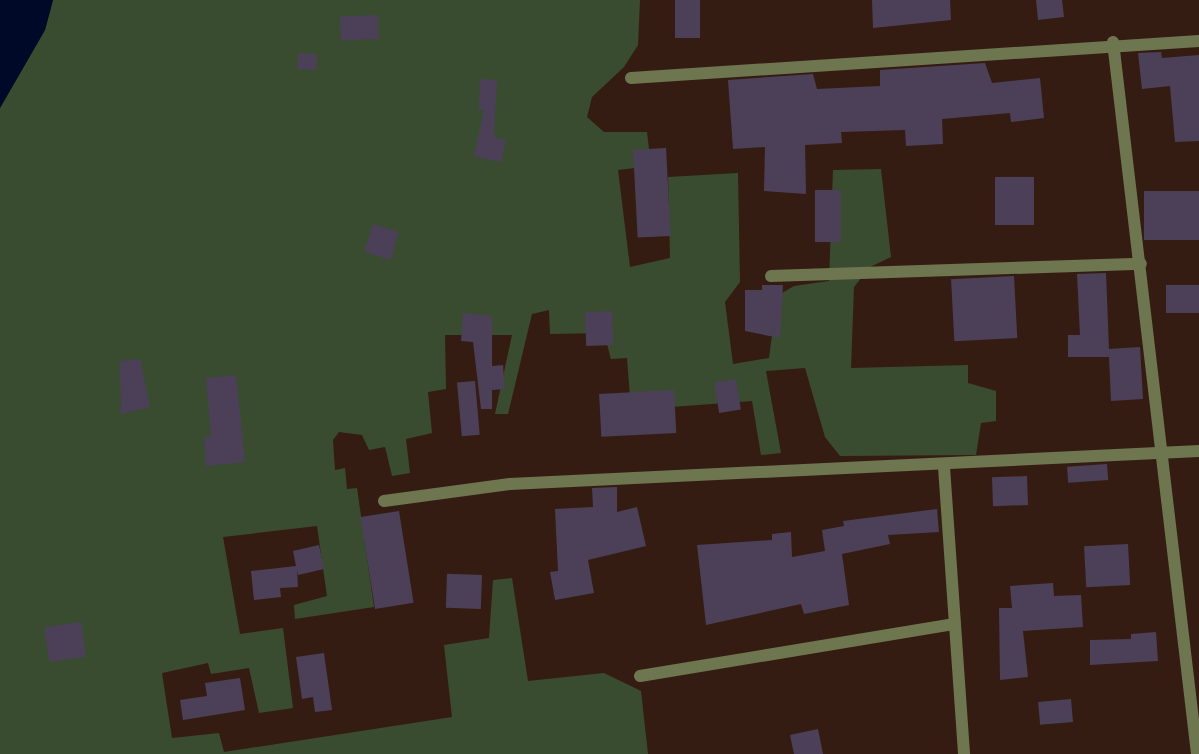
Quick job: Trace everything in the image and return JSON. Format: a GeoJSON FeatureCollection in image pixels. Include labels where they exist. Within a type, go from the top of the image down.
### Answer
{"type":"FeatureCollection","features":[{"type":"Feature","properties":{"kind":"street"},"geometry":{"type":"LineString","coordinates":[[631,78],[1113,42],[1199,41]]}},
{"type":"Feature","properties":{"kind":"street"},"geometry":{"type":"LineString","coordinates":[[1113,42],[1166,453],[1197,754]]}},
{"type":"Feature","properties":{"kind":"street"},"geometry":{"type":"LineString","coordinates":[[771,276],[1141,264]]}},
{"type":"Feature","properties":{"kind":"street"},"geometry":{"type":"LineString","coordinates":[[384,501],[510,484],[944,467],[1199,451]]}},
{"type":"Feature","properties":{"kind":"street"},"geometry":{"type":"LineString","coordinates":[[944,467],[964,754]]}},
{"type":"Feature","properties":{"kind":"street"},"geometry":{"type":"LineString","coordinates":[[640,676],[955,624]]}},
{"type":"Feature","properties":{"kind":"green space"},"geometry":{"type":"Polygon","coordinates":[[[53,0],[640,0],[638,45],[624,67],[592,97],[587,117],[604,132],[647,132],[651,166],[618,170],[630,267],[670,258],[668,177],[738,173],[740,282],[725,302],[733,364],[769,358],[777,296],[794,286],[829,281],[833,170],[881,169],[891,257],[870,267],[854,287],[851,368],[968,365],[968,383],[996,391],[996,421],[981,423],[976,455],[840,456],[825,437],[805,368],[766,371],[781,453],[761,455],[752,401],[631,410],[627,358],[611,359],[604,333],[550,334],[549,310],[532,314],[508,414],[495,414],[512,335],[445,335],[446,389],[428,392],[432,433],[406,439],[410,473],[392,476],[385,447],[369,450],[362,435],[339,432],[333,440],[335,470],[345,468],[347,489],[357,488],[374,607],[295,619],[294,605],[327,596],[317,526],[223,537],[240,634],[283,628],[293,708],[259,713],[249,668],[211,674],[208,663],[162,673],[172,738],[219,733],[224,752],[452,717],[444,645],[489,638],[493,580],[512,578],[528,681],[604,673],[641,691],[648,754],[0,754],[0,108],[45,30],[53,0]]]}},
{"type":"Feature","properties":{"kind":"water"},"geometry":{"type":"Polygon","coordinates":[[[0,0],[53,0],[45,30],[0,108],[0,0]]]}},
{"type":"Feature","properties":{"kind":"building"},"geometry":{"type":"Polygon","coordinates":[[[675,0],[700,0],[700,38],[675,38],[675,0]]]}},
{"type":"Feature","properties":{"kind":"building"},"geometry":{"type":"Polygon","coordinates":[[[872,0],[950,0],[951,20],[873,28],[872,0]]]}},
{"type":"Feature","properties":{"kind":"building"},"geometry":{"type":"Polygon","coordinates":[[[1036,0],[1062,0],[1064,17],[1038,20],[1036,0]]]}},
{"type":"Feature","properties":{"kind":"building"},"geometry":{"type":"Polygon","coordinates":[[[378,15],[379,39],[341,40],[340,16],[378,15]]]}},
{"type":"Feature","properties":{"kind":"building"},"geometry":{"type":"Polygon","coordinates":[[[1161,52],[1162,58],[1199,55],[1199,141],[1175,142],[1170,86],[1142,89],[1138,53],[1161,52]]]}},
{"type":"Feature","properties":{"kind":"building"},"geometry":{"type":"Polygon","coordinates":[[[298,53],[317,54],[316,70],[297,69],[298,53]]]}},
{"type":"Feature","properties":{"kind":"building"},"geometry":{"type":"Polygon","coordinates":[[[985,63],[992,83],[1040,78],[1044,118],[1011,122],[1010,113],[942,119],[943,144],[906,146],[905,130],[841,132],[842,143],[805,145],[806,194],[764,191],[765,147],[733,149],[728,80],[813,74],[817,89],[880,86],[880,70],[985,63]]]}},
{"type":"Feature","properties":{"kind":"building"},"geometry":{"type":"Polygon","coordinates":[[[480,79],[497,80],[494,137],[506,140],[501,162],[474,156],[484,110],[479,110],[480,79]]]}},
{"type":"Feature","properties":{"kind":"building"},"geometry":{"type":"Polygon","coordinates":[[[666,148],[671,236],[638,238],[633,150],[666,148]]]}},
{"type":"Feature","properties":{"kind":"building"},"geometry":{"type":"Polygon","coordinates":[[[995,177],[1034,177],[1034,225],[995,225],[995,177]]]}},
{"type":"Feature","properties":{"kind":"building"},"geometry":{"type":"Polygon","coordinates":[[[815,190],[841,190],[841,242],[815,242],[815,190]]]}},
{"type":"Feature","properties":{"kind":"building"},"geometry":{"type":"Polygon","coordinates":[[[1144,191],[1199,191],[1199,240],[1144,240],[1144,191]]]}},
{"type":"Feature","properties":{"kind":"building"},"geometry":{"type":"Polygon","coordinates":[[[373,224],[399,232],[390,260],[365,252],[373,224]]]}},
{"type":"Feature","properties":{"kind":"building"},"geometry":{"type":"Polygon","coordinates":[[[1106,273],[1109,349],[1140,347],[1143,399],[1111,401],[1109,357],[1068,357],[1068,335],[1080,335],[1077,274],[1106,273]]]}},
{"type":"Feature","properties":{"kind":"building"},"geometry":{"type":"Polygon","coordinates":[[[1014,276],[1017,338],[954,341],[951,279],[1014,276]]]}},
{"type":"Feature","properties":{"kind":"building"},"geometry":{"type":"Polygon","coordinates":[[[762,285],[783,285],[780,338],[745,331],[745,290],[762,290],[762,285]]]}},
{"type":"Feature","properties":{"kind":"building"},"geometry":{"type":"Polygon","coordinates":[[[1166,285],[1199,285],[1199,313],[1166,313],[1166,285]]]}},
{"type":"Feature","properties":{"kind":"building"},"geometry":{"type":"Polygon","coordinates":[[[612,311],[613,345],[586,346],[585,312],[612,311]]]}},
{"type":"Feature","properties":{"kind":"building"},"geometry":{"type":"Polygon","coordinates":[[[463,313],[492,316],[492,366],[503,365],[505,389],[492,390],[492,409],[481,409],[473,342],[461,341],[463,313]]]}},
{"type":"Feature","properties":{"kind":"building"},"geometry":{"type":"Polygon","coordinates":[[[140,359],[150,407],[121,414],[120,361],[140,359]]]}},
{"type":"Feature","properties":{"kind":"building"},"geometry":{"type":"Polygon","coordinates":[[[236,375],[245,462],[206,466],[204,437],[211,437],[206,378],[236,375]]]}},
{"type":"Feature","properties":{"kind":"building"},"geometry":{"type":"Polygon","coordinates":[[[736,379],[741,410],[719,413],[714,382],[736,379]]]}},
{"type":"Feature","properties":{"kind":"building"},"geometry":{"type":"Polygon","coordinates":[[[475,381],[480,435],[462,436],[457,383],[475,381]]]}},
{"type":"Feature","properties":{"kind":"building"},"geometry":{"type":"Polygon","coordinates":[[[674,390],[676,433],[601,437],[599,394],[674,390]]]}},
{"type":"Feature","properties":{"kind":"building"},"geometry":{"type":"Polygon","coordinates":[[[1107,464],[1108,480],[1068,483],[1067,467],[1107,464]]]}},
{"type":"Feature","properties":{"kind":"building"},"geometry":{"type":"Polygon","coordinates":[[[1027,476],[1028,505],[993,506],[992,477],[1027,476]]]}},
{"type":"Feature","properties":{"kind":"building"},"geometry":{"type":"Polygon","coordinates":[[[617,487],[617,512],[637,507],[646,546],[588,560],[594,593],[555,600],[550,572],[558,571],[555,509],[593,507],[592,488],[617,487]]]}},
{"type":"Feature","properties":{"kind":"building"},"geometry":{"type":"Polygon","coordinates":[[[937,509],[939,532],[888,535],[890,544],[842,554],[849,605],[804,614],[801,604],[706,625],[697,545],[772,540],[772,534],[791,532],[792,557],[825,551],[822,530],[844,526],[843,521],[937,509]]]}},
{"type":"Feature","properties":{"kind":"building"},"geometry":{"type":"Polygon","coordinates":[[[399,511],[414,603],[375,609],[360,517],[399,511]]]}},
{"type":"Feature","properties":{"kind":"building"},"geometry":{"type":"Polygon","coordinates":[[[1128,544],[1130,585],[1086,587],[1084,546],[1128,544]]]}},
{"type":"Feature","properties":{"kind":"building"},"geometry":{"type":"Polygon","coordinates":[[[319,545],[324,569],[298,575],[297,569],[298,587],[280,588],[281,597],[254,600],[251,571],[296,566],[293,551],[319,545]]]}},
{"type":"Feature","properties":{"kind":"building"},"geometry":{"type":"Polygon","coordinates":[[[447,574],[482,575],[481,609],[446,608],[447,574]]]}},
{"type":"Feature","properties":{"kind":"building"},"geometry":{"type":"Polygon","coordinates":[[[1053,583],[1054,596],[1081,595],[1083,627],[1023,631],[1028,677],[1000,680],[999,608],[1012,608],[1010,586],[1053,583]]]}},
{"type":"Feature","properties":{"kind":"building"},"geometry":{"type":"Polygon","coordinates":[[[81,622],[86,657],[49,662],[44,627],[81,622]]]}},
{"type":"Feature","properties":{"kind":"building"},"geometry":{"type":"Polygon","coordinates":[[[1156,632],[1158,661],[1090,665],[1090,640],[1131,639],[1131,634],[1156,632]]]}},
{"type":"Feature","properties":{"kind":"building"},"geometry":{"type":"Polygon","coordinates":[[[324,653],[332,710],[315,712],[313,697],[302,699],[296,657],[324,653]]]}},
{"type":"Feature","properties":{"kind":"building"},"geometry":{"type":"Polygon","coordinates":[[[240,678],[245,710],[183,720],[180,700],[207,696],[205,683],[240,678]]]}},
{"type":"Feature","properties":{"kind":"building"},"geometry":{"type":"Polygon","coordinates":[[[1071,699],[1073,722],[1040,725],[1038,702],[1071,699]]]}},
{"type":"Feature","properties":{"kind":"building"},"geometry":{"type":"Polygon","coordinates":[[[818,729],[823,754],[794,754],[790,735],[818,729]]]}}]}
